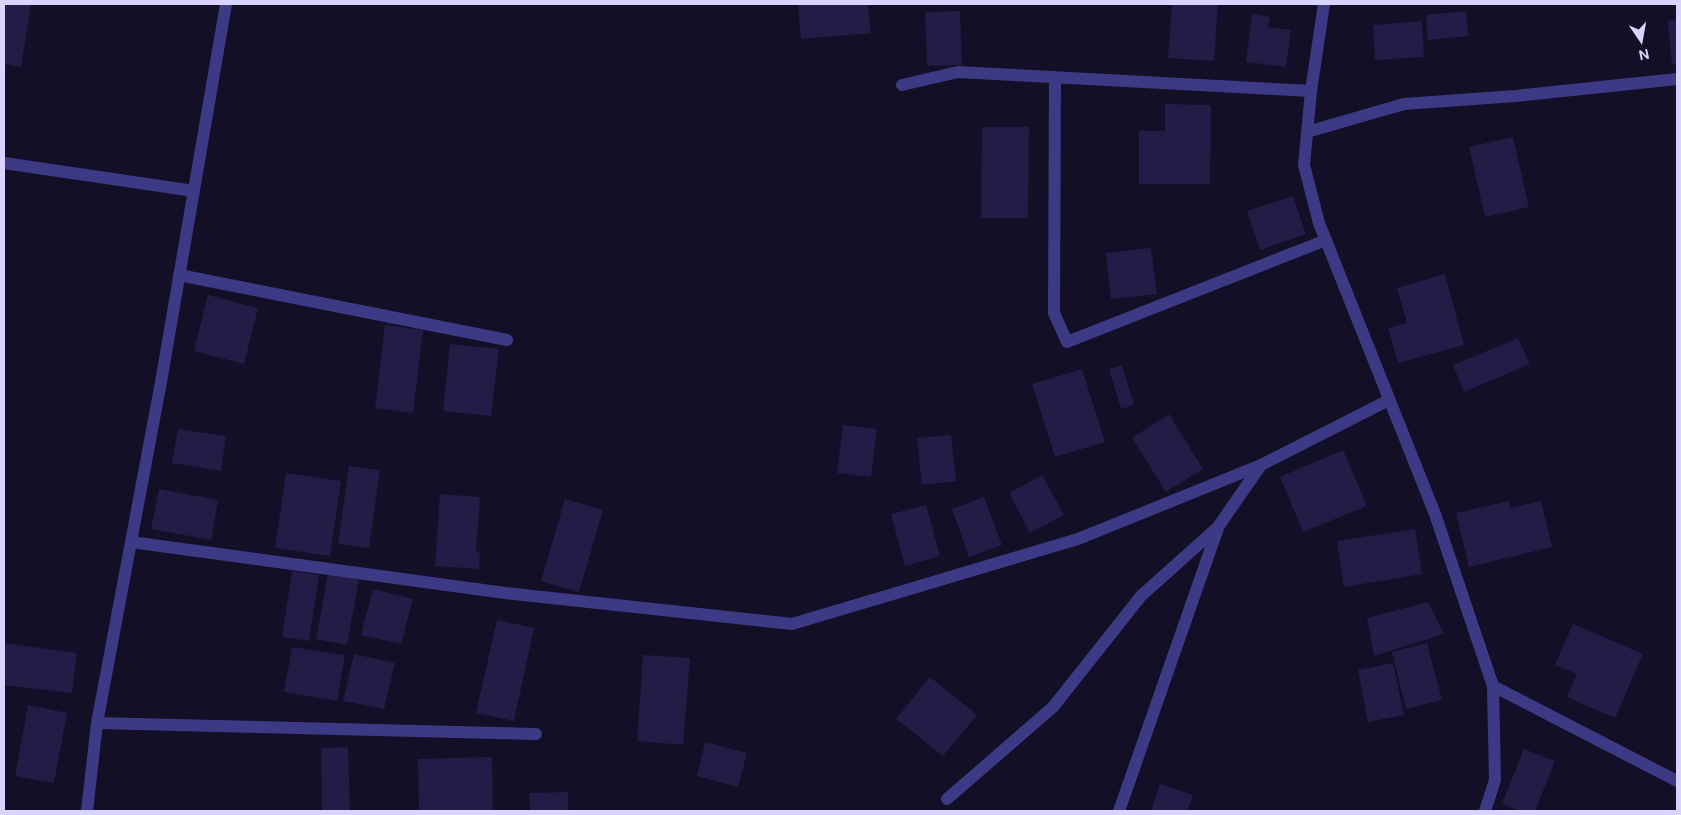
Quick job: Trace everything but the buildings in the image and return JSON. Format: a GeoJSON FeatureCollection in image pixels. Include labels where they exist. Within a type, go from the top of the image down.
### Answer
{"type":"FeatureCollection","features":[{"type":"Feature","properties":{"kind":"street"},"geometry":{"type":"LineString","coordinates":[[87,811],[97,723],[180,274],[226,4]]}},
{"type":"Feature","properties":{"kind":"street"},"geometry":{"type":"LineString","coordinates":[[1324,4],[1311,91],[1304,165],[1319,223],[1434,514],[1493,686],[1495,780],[1485,811]]}},
{"type":"Feature","properties":{"kind":"street"},"geometry":{"type":"LineString","coordinates":[[902,85],[958,72],[1311,91]]}},
{"type":"Feature","properties":{"kind":"street"},"geometry":{"type":"LineString","coordinates":[[1055,77],[1054,313],[1067,342],[1326,240]]}},
{"type":"Feature","properties":{"kind":"street"},"geometry":{"type":"LineString","coordinates":[[1307,132],[1404,104],[1515,96],[1677,79]]}},
{"type":"Feature","properties":{"kind":"street"},"geometry":{"type":"LineString","coordinates":[[4,163],[194,191]]}},
{"type":"Feature","properties":{"kind":"street"},"geometry":{"type":"LineString","coordinates":[[180,274],[507,340]]}},
{"type":"Feature","properties":{"kind":"street"},"geometry":{"type":"LineString","coordinates":[[131,542],[505,593],[792,624],[1078,539],[1261,465],[1389,400]]}},
{"type":"Feature","properties":{"kind":"street"},"geometry":{"type":"LineString","coordinates":[[947,799],[1053,707],[1141,596],[1218,527],[1261,465]]}},
{"type":"Feature","properties":{"kind":"street"},"geometry":{"type":"LineString","coordinates":[[1119,811],[1218,527]]}},
{"type":"Feature","properties":{"kind":"street"},"geometry":{"type":"LineString","coordinates":[[1493,686],[1677,781]]}},
{"type":"Feature","properties":{"kind":"street"},"geometry":{"type":"LineString","coordinates":[[97,723],[536,734]]}}]}
